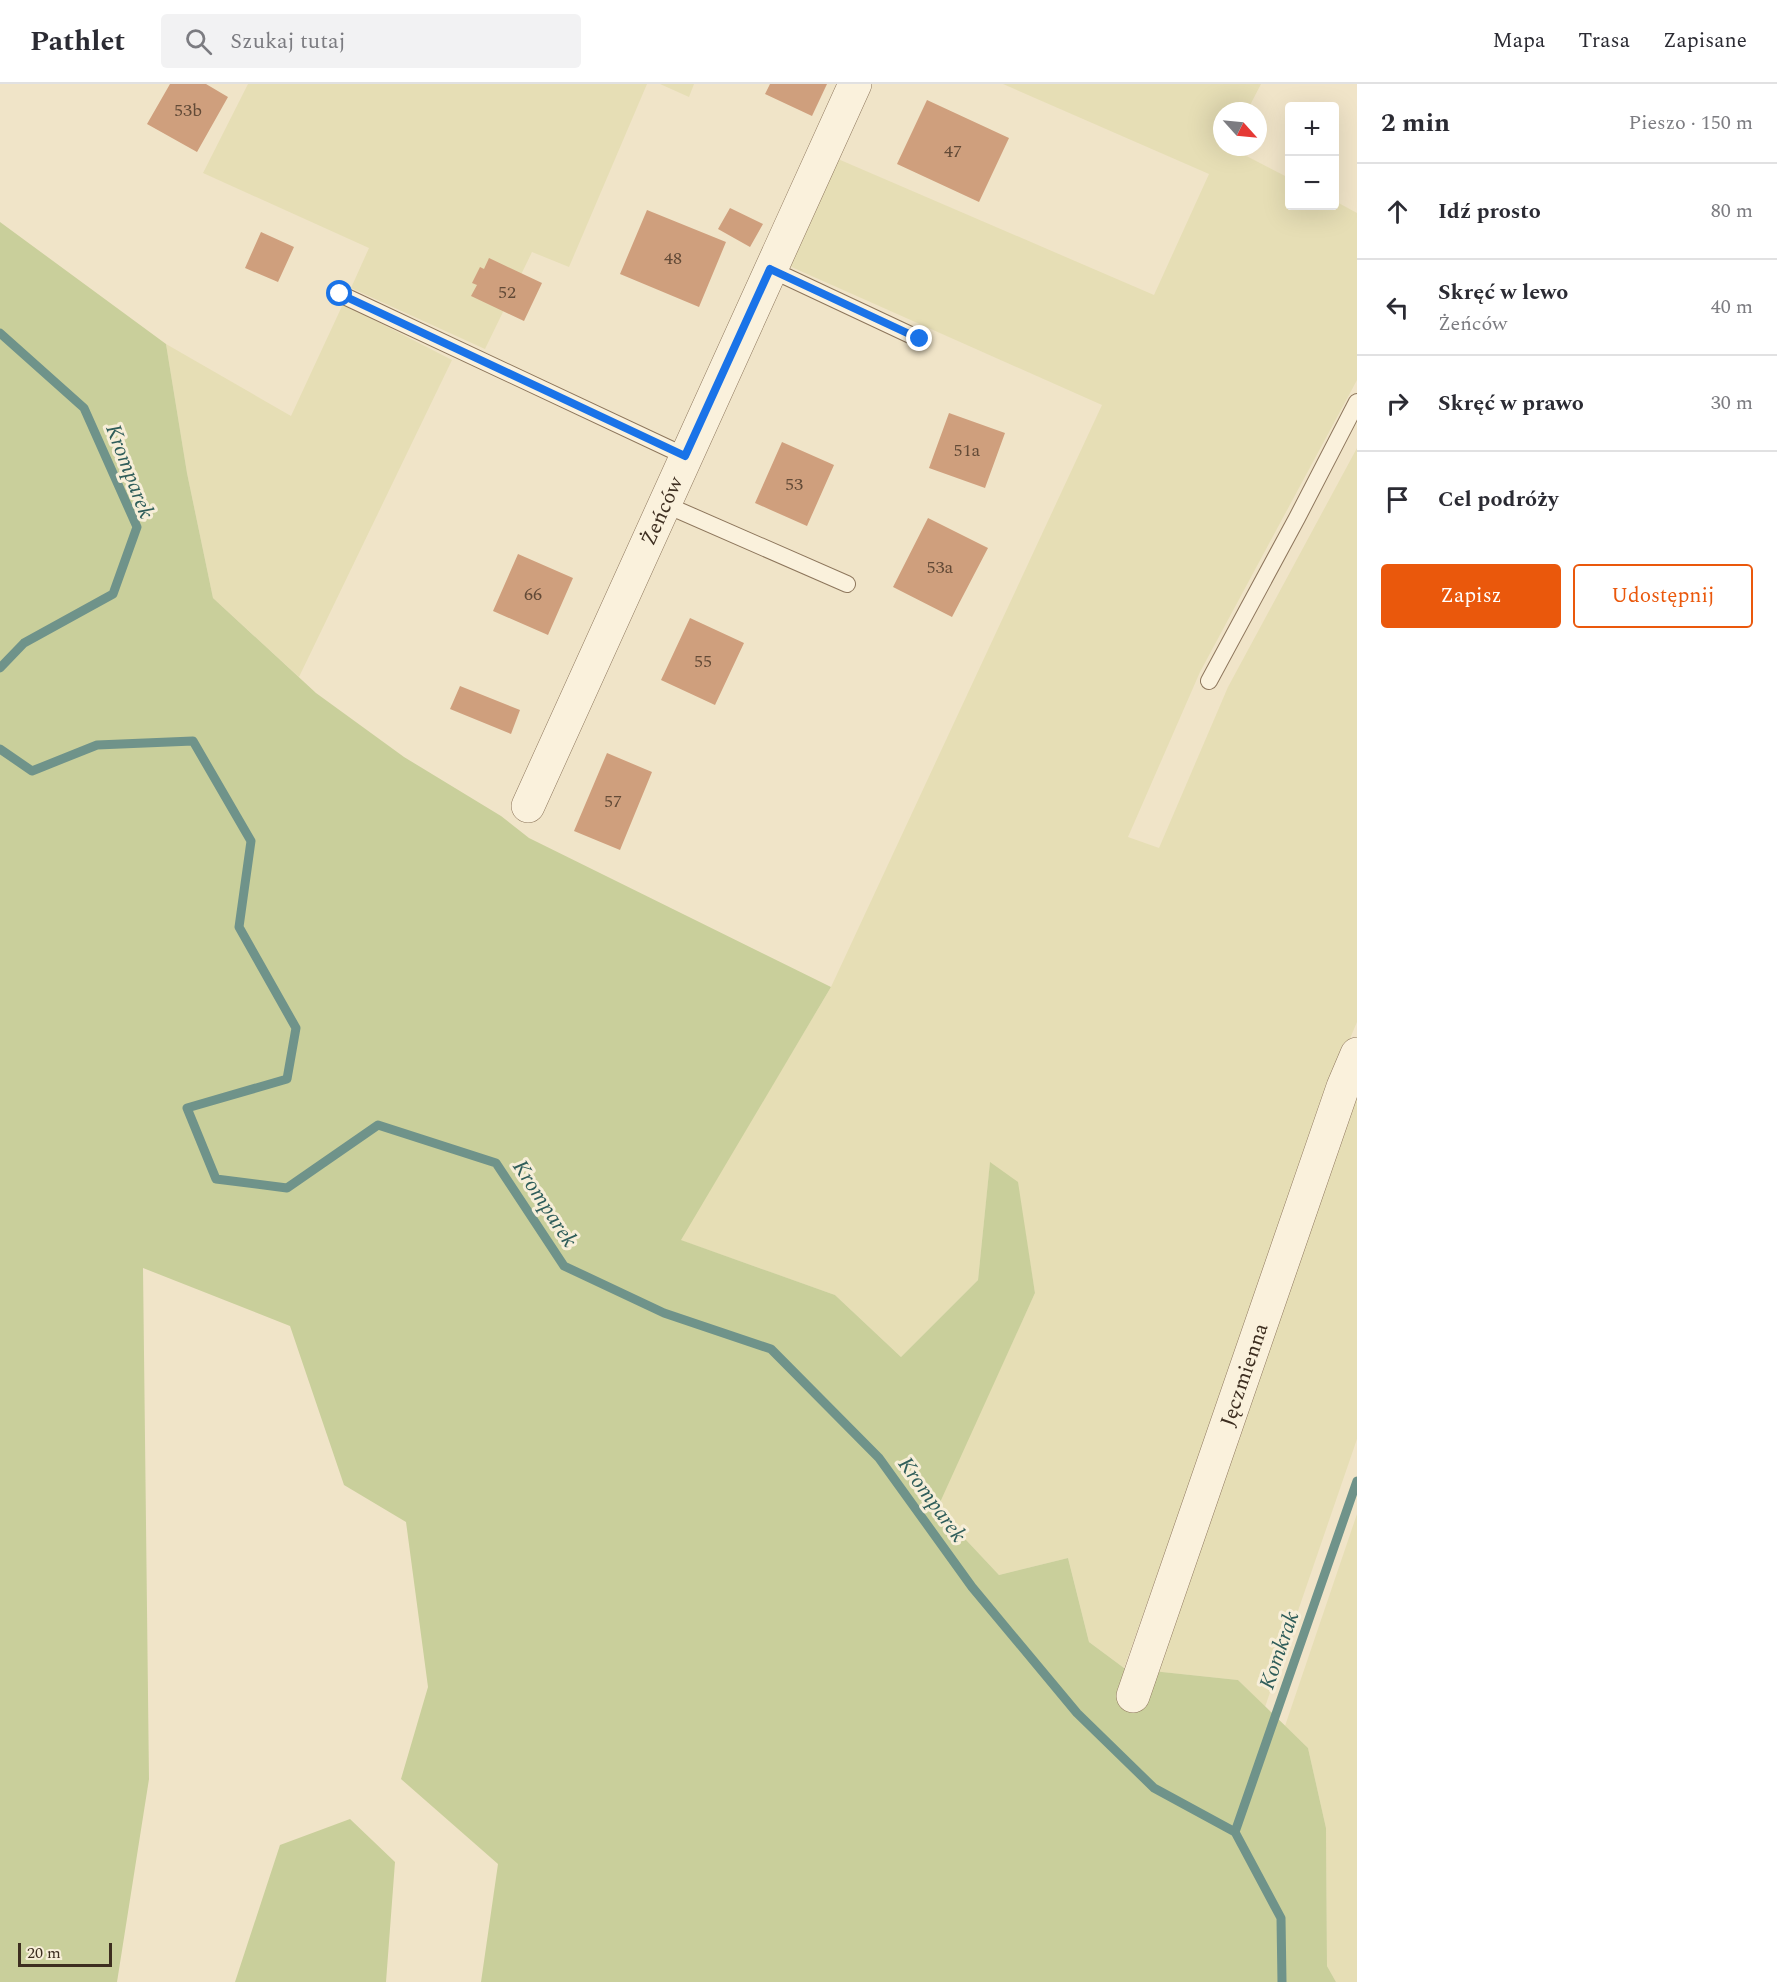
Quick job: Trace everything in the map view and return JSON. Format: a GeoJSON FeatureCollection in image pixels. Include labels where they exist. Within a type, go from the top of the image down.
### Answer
{"type":"FeatureCollection","features":[{"type":"Feature","properties":{"kind":"street","name":"Żeńców"},"geometry":{"type":"LineString","coordinates":[[528,806],[855,84]]}},
{"type":"Feature","properties":{"kind":"street","name":"Jęczmienna"},"geometry":{"type":"LineString","coordinates":[[1133,1696],[1343,1087],[1357,1054]]}},
{"type":"Feature","properties":{"kind":"lane"},"geometry":{"type":"LineString","coordinates":[[770,269],[920,339]]}},
{"type":"Feature","properties":{"kind":"lane"},"geometry":{"type":"LineString","coordinates":[[340,294],[685,456]]}},
{"type":"Feature","properties":{"kind":"lane"},"geometry":{"type":"LineString","coordinates":[[1209,681],[1357,402]]}},
{"type":"Feature","properties":{"kind":"lane"},"geometry":{"type":"LineString","coordinates":[[664,504],[847,584]]}},
{"type":"Feature","properties":{"kind":"shaded area"},"geometry":{"type":"Polygon","coordinates":[[[248,84],[647,84],[569,267],[532,252],[485,349],[351,288],[369,248],[203,173],[248,84]]]}},
{"type":"Feature","properties":{"kind":"shaded area"},"geometry":{"type":"Polygon","coordinates":[[[660,84],[694,84],[689,97],[660,84]]]}},
{"type":"Feature","properties":{"kind":"shaded area"},"geometry":{"type":"Polygon","coordinates":[[[1003,84],[1261,84],[1252,102],[1213,102],[1213,156],[1246,156],[1285,176],[1285,210],[1339,210],[1339,203],[1357,213],[1357,380],[1200,672],[1128,837],[1159,848],[1228,687],[1357,448],[1357,1022],[1330,1086],[1124,1668],[1089,1642],[1068,1558],[999,1575],[936,1508],[1035,1293],[1017,1182],[990,1163],[978,1280],[901,1357],[835,1295],[680,1240],[831,987],[1102,405],[787,265],[838,159],[1154,295],[1209,174],[1003,84]]]}},
{"type":"Feature","properties":{"kind":"shaded area"},"geometry":{"type":"Polygon","coordinates":[[[343,304],[452,360],[299,677],[213,598],[187,473],[166,344],[291,416],[343,304]]]}},
{"type":"Feature","properties":{"kind":"shaded area"},"geometry":{"type":"Polygon","coordinates":[[[1357,1085],[1357,1439],[1265,1707],[1238,1680],[1152,1671],[1357,1085]]]}},
{"type":"Feature","properties":{"kind":"shaded area"},"geometry":{"type":"Polygon","coordinates":[[[1357,1514],[1357,1982],[1336,1982],[1327,1966],[1326,1828],[1308,1748],[1285,1726],[1357,1514]]]}},
{"type":"Feature","properties":{"kind":"green space"},"geometry":{"type":"Polygon","coordinates":[[[0,222],[166,344],[187,473],[213,598],[316,693],[404,757],[501,816],[529,838],[831,987],[681,1240],[835,1295],[901,1357],[978,1280],[990,1162],[1018,1182],[1035,1293],[937,1509],[999,1575],[1068,1558],[1089,1642],[1124,1668],[1238,1680],[1308,1748],[1326,1828],[1327,1966],[1336,1982],[481,1982],[498,1864],[401,1779],[428,1687],[406,1522],[344,1485],[290,1326],[143,1268],[149,1779],[117,1982],[0,1982],[0,222]]]}},
{"type":"Feature","properties":{"kind":"green space"},"geometry":{"type":"Polygon","coordinates":[[[350,1819],[395,1862],[386,1982],[235,1982],[280,1845],[350,1819]]]}},
{"type":"Feature","properties":{"kind":"building"},"geometry":{"type":"Polygon","coordinates":[[[170,84],[206,84],[228,97],[197,152],[147,124],[170,84]]]}},
{"type":"Feature","properties":{"kind":"building"},"geometry":{"type":"Polygon","coordinates":[[[770,84],[827,84],[812,116],[765,94],[770,84]]]}},
{"type":"Feature","properties":{"kind":"building"},"geometry":{"type":"Polygon","coordinates":[[[927,100],[1009,138],[979,202],[897,164],[927,100]]]}},
{"type":"Feature","properties":{"kind":"building"},"geometry":{"type":"Polygon","coordinates":[[[730,208],[763,224],[750,247],[718,229],[730,208]]]}},
{"type":"Feature","properties":{"kind":"building"},"geometry":{"type":"Polygon","coordinates":[[[647,210],[726,242],[699,307],[620,274],[647,210]]]}},
{"type":"Feature","properties":{"kind":"building"},"geometry":{"type":"Polygon","coordinates":[[[261,232],[294,247],[278,282],[245,268],[261,232]]]}},
{"type":"Feature","properties":{"kind":"building"},"geometry":{"type":"Polygon","coordinates":[[[489,258],[542,283],[524,321],[471,296],[477,285],[472,283],[480,267],[484,269],[489,258]]]}},
{"type":"Feature","properties":{"kind":"building"},"geometry":{"type":"Polygon","coordinates":[[[949,413],[1005,433],[985,488],[929,468],[949,413]]]}},
{"type":"Feature","properties":{"kind":"building"},"geometry":{"type":"Polygon","coordinates":[[[782,442],[834,465],[807,526],[755,503],[782,442]]]}},
{"type":"Feature","properties":{"kind":"building"},"geometry":{"type":"Polygon","coordinates":[[[928,518],[988,548],[952,617],[893,587],[928,518]]]}},
{"type":"Feature","properties":{"kind":"building"},"geometry":{"type":"Polygon","coordinates":[[[518,554],[573,578],[548,635],[493,611],[518,554]]]}},
{"type":"Feature","properties":{"kind":"building"},"geometry":{"type":"Polygon","coordinates":[[[690,618],[744,643],[715,705],[661,680],[690,618]]]}},
{"type":"Feature","properties":{"kind":"building"},"geometry":{"type":"Polygon","coordinates":[[[460,686],[520,710],[511,734],[450,709],[460,686]]]}},
{"type":"Feature","properties":{"kind":"building"},"geometry":{"type":"Polygon","coordinates":[[[607,753],[652,772],[620,850],[574,831],[607,753]]]}},
{"type":"Feature","properties":{"kind":"waterway","name":"Kromparek"},"geometry":{"type":"LineString","coordinates":[[0,333],[84,408],[137,527],[113,594],[24,643],[0,668]]}},
{"type":"Feature","properties":{"kind":"waterway","name":"Kromparek"},"geometry":{"type":"LineString","coordinates":[[0,749],[32,771],[97,745],[193,741],[251,841],[239,927],[296,1028],[287,1079],[187,1108],[216,1179],[287,1188],[378,1125],[496,1163],[564,1266],[664,1313],[771,1349],[879,1458],[972,1587],[1077,1713],[1154,1788],[1235,1832],[1281,1918],[1282,1982]]}},
{"type":"Feature","properties":{"kind":"waterway","name":"Komkrak"},"geometry":{"type":"LineString","coordinates":[[1235,1832],[1357,1481]]}},
{"type":"Feature","properties":{"kind":"route"},"geometry":{"type":"LineString","coordinates":[[340,294],[685,456],[770,269],[920,339]]}}]}
